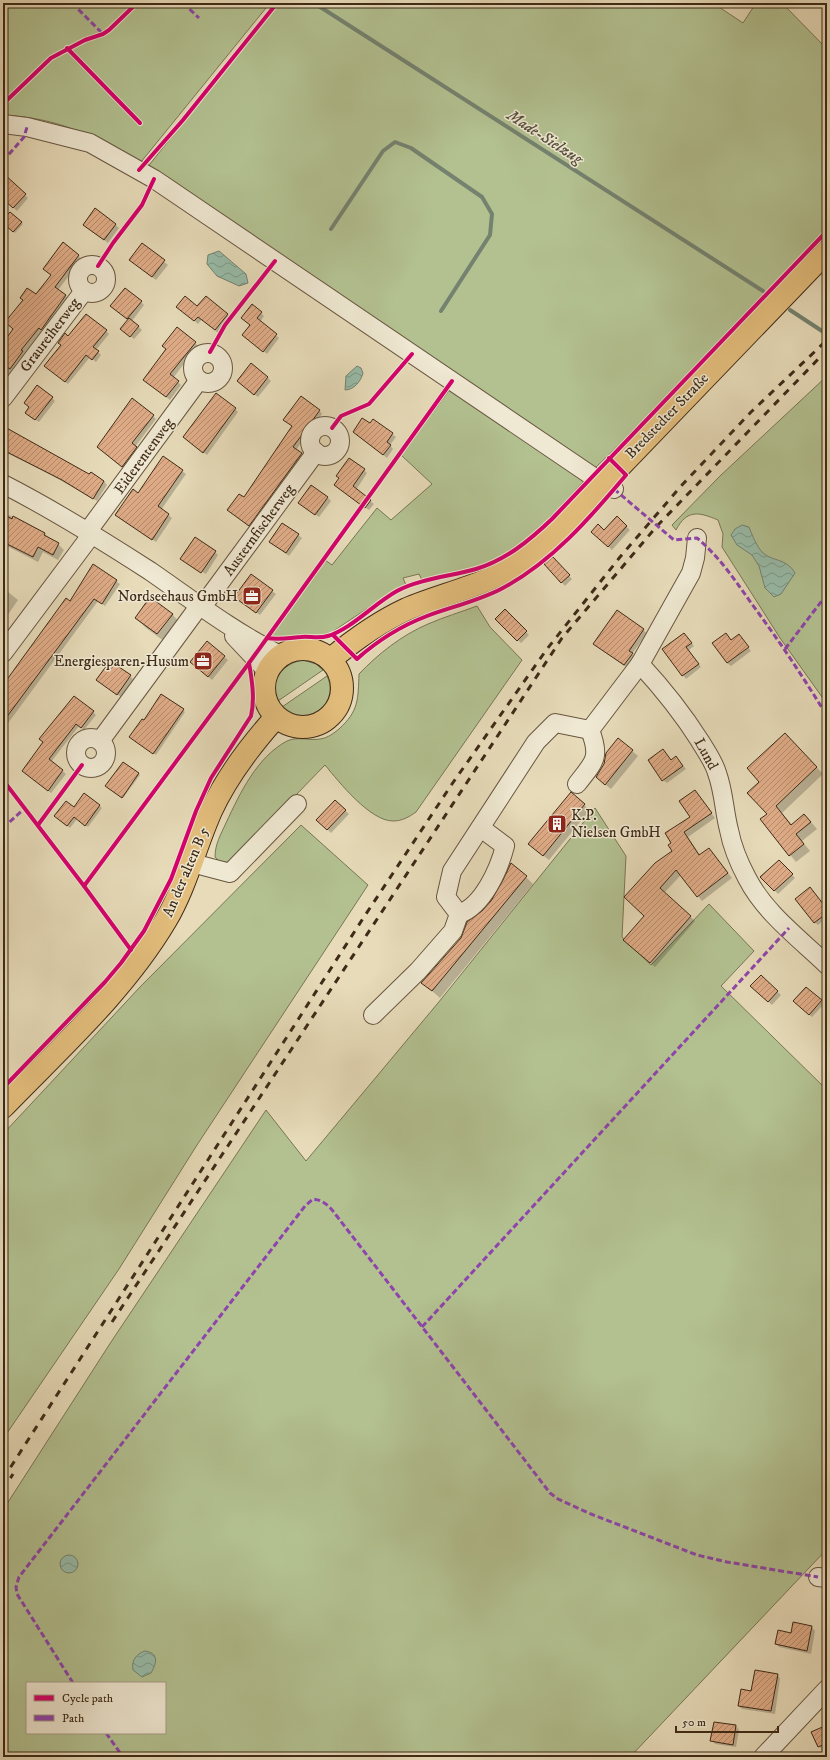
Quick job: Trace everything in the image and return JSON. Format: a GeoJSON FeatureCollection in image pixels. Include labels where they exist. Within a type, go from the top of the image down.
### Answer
{"type":"FeatureCollection","features":[{"type":"Feature","properties":{"kind":"main road","name":"Bredstedter Straße"},"geometry":{"type":"LineString","coordinates":[[331,659],[371,628],[394,616],[420,604],[488,580],[514,567],[550,538],[609,486],[827,251]]}},
{"type":"Feature","properties":{"kind":"main road"},"geometry":{"type":"LineString","coordinates":[[306,648],[319,651],[331,659],[339,670],[343,683],[342,696],[337,709],[328,719],[316,726],[302,727],[289,724],[276,717],[269,707],[264,695],[264,683],[274,663],[292,649],[306,648]]}},
{"type":"Feature","properties":{"kind":"main road","name":"An der alten B 5"},"geometry":{"type":"LineString","coordinates":[[3,1107],[127,976],[153,941],[167,918],[192,863],[212,810],[223,788],[258,738],[276,717]]}},
{"type":"Feature","properties":{"kind":"street"},"geometry":{"type":"LineString","coordinates":[[3,124],[27,127],[90,143],[149,176],[609,486]]}},
{"type":"Feature","properties":{"kind":"street","name":"Graureiherweg"},"geometry":{"type":"LineString","coordinates":[[3,398],[84,291]]}},
{"type":"Feature","properties":{"kind":"street","name":"Eiderentenweg"},"geometry":{"type":"LineString","coordinates":[[3,653],[199,380]]}},
{"type":"Feature","properties":{"kind":"street","name":"Austernfischerweg"},"geometry":{"type":"LineString","coordinates":[[100,741],[204,608],[316,452]]}},
{"type":"Feature","properties":{"kind":"street"},"geometry":{"type":"LineString","coordinates":[[3,484],[90,533],[262,646],[274,663]]}},
{"type":"Feature","properties":{"kind":"street"},"geometry":{"type":"LineString","coordinates":[[590,730],[640,664],[691,573],[695,558],[696,538]]}},
{"type":"Feature","properties":{"kind":"street","name":"Lund"},"geometry":{"type":"LineString","coordinates":[[640,664],[675,703],[709,755],[717,771],[722,788],[729,830],[736,854],[754,891],[763,903],[827,965]]}},
{"type":"Feature","properties":{"kind":"street"},"geometry":{"type":"LineString","coordinates":[[459,914],[446,897],[452,872],[536,742],[555,723],[590,730]]}},
{"type":"Feature","properties":{"kind":"street"},"geometry":{"type":"LineString","coordinates":[[577,784],[592,765],[597,752],[590,730]]}},
{"type":"Feature","properties":{"kind":"street"},"geometry":{"type":"LineString","coordinates":[[192,863],[230,873],[297,804]]}},
{"type":"Feature","properties":{"kind":"street"},"geometry":{"type":"LineString","coordinates":[[459,914],[466,912],[474,905],[489,884],[500,863],[504,846],[481,828]]}},
{"type":"Feature","properties":{"kind":"street"},"geometry":{"type":"LineString","coordinates":[[373,1015],[418,971],[453,931],[459,914]]}},
{"type":"Feature","properties":{"kind":"street"},"geometry":{"type":"LineString","coordinates":[[763,1757],[827,1689]]}},
{"type":"Feature","properties":{"kind":"shaded area"},"geometry":{"type":"Polygon","coordinates":[[[3,3],[270,3],[141,162],[91,136],[59,124],[42,120],[3,115],[3,3]]]}},
{"type":"Feature","properties":{"kind":"shaded area"},"geometry":{"type":"Polygon","coordinates":[[[280,3],[713,3],[743,23],[756,3],[782,3],[827,49],[827,228],[623,441],[593,470],[146,169],[280,3]]]}},
{"type":"Feature","properties":{"kind":"shaded area"},"geometry":{"type":"Polygon","coordinates":[[[827,376],[827,704],[780,638],[722,547],[723,534],[718,520],[705,515],[694,514],[685,518],[676,530],[672,525],[720,476],[827,376]]]}},
{"type":"Feature","properties":{"kind":"shaded area"},"geometry":{"type":"Polygon","coordinates":[[[450,389],[585,480],[542,526],[504,555],[490,562],[465,571],[422,580],[419,574],[403,578],[406,585],[392,592],[329,634],[319,636],[271,636],[325,560],[332,565],[377,508],[391,520],[432,484],[401,455],[450,389]]]}},
{"type":"Feature","properties":{"kind":"shaded area"},"geometry":{"type":"Polygon","coordinates":[[[477,606],[490,627],[522,660],[416,812],[411,816],[396,821],[384,819],[375,815],[365,808],[338,781],[325,765],[230,863],[219,861],[215,857],[219,839],[237,800],[250,777],[267,756],[287,741],[299,739],[320,739],[326,738],[333,734],[346,722],[354,710],[358,698],[359,674],[374,659],[400,639],[418,628],[477,606]]]}},
{"type":"Feature","properties":{"kind":"shaded area"},"geometry":{"type":"Polygon","coordinates":[[[303,660],[316,664],[323,670],[278,701],[275,694],[275,687],[279,674],[289,665],[303,660]]]}},
{"type":"Feature","properties":{"kind":"shaded area"},"geometry":{"type":"Polygon","coordinates":[[[327,676],[330,687],[329,696],[325,704],[318,711],[310,715],[301,716],[291,713],[282,707],[327,676]]]}},
{"type":"Feature","properties":{"kind":"shaded area"},"geometry":{"type":"Polygon","coordinates":[[[595,808],[626,856],[622,937],[651,965],[709,904],[754,951],[721,986],[827,1090],[827,1549],[630,1757],[3,1757],[3,1510],[111,1342],[266,1110],[306,1161],[438,1003],[595,808]]]}},
{"type":"Feature","properties":{"kind":"shaded area"},"geometry":{"type":"Polygon","coordinates":[[[301,825],[368,885],[197,1145],[119,1269],[3,1439],[3,1134],[140,987],[301,825]]]}},
{"type":"Feature","properties":{"kind":"water"},"geometry":{"type":"Polygon","coordinates":[[[219,251],[246,274],[248,283],[239,286],[217,276],[207,264],[208,255],[219,251]]]}},
{"type":"Feature","properties":{"kind":"water"},"geometry":{"type":"Polygon","coordinates":[[[357,366],[361,368],[363,373],[361,379],[354,387],[345,390],[346,376],[357,366]]]}},
{"type":"Feature","properties":{"kind":"water"},"geometry":{"type":"Polygon","coordinates":[[[742,525],[749,527],[753,537],[763,553],[784,562],[795,573],[781,594],[774,597],[765,588],[759,566],[752,555],[737,545],[731,535],[735,529],[742,525]]]}},
{"type":"Feature","properties":{"kind":"water"},"geometry":{"type":"Polygon","coordinates":[[[69,1555],[75,1558],[78,1564],[75,1570],[69,1573],[63,1570],[60,1564],[63,1558],[69,1555]]]}},
{"type":"Feature","properties":{"kind":"water"},"geometry":{"type":"Polygon","coordinates":[[[145,1651],[153,1654],[156,1659],[155,1666],[151,1673],[142,1677],[133,1670],[133,1664],[137,1656],[145,1651]]]}},
{"type":"Feature","properties":{"kind":"building"},"geometry":{"type":"Polygon","coordinates":[[[3,173],[26,194],[13,208],[3,199],[3,173]]]}},
{"type":"Feature","properties":{"kind":"building"},"geometry":{"type":"Polygon","coordinates":[[[95,208],[116,224],[104,240],[83,225],[95,208]]]}},
{"type":"Feature","properties":{"kind":"building"},"geometry":{"type":"Polygon","coordinates":[[[10,212],[22,222],[13,232],[3,223],[3,219],[10,212]]]}},
{"type":"Feature","properties":{"kind":"building"},"geometry":{"type":"Polygon","coordinates":[[[63,242],[79,255],[55,287],[66,295],[41,330],[39,328],[21,350],[23,351],[10,369],[3,364],[3,343],[13,329],[5,322],[23,300],[20,298],[27,288],[36,294],[51,275],[43,269],[63,242]]]}},
{"type":"Feature","properties":{"kind":"building"},"geometry":{"type":"Polygon","coordinates":[[[142,243],[165,260],[152,277],[129,260],[142,243]]]}},
{"type":"Feature","properties":{"kind":"building"},"geometry":{"type":"Polygon","coordinates":[[[125,288],[142,301],[127,319],[110,306],[125,288]]]}},
{"type":"Feature","properties":{"kind":"building"},"geometry":{"type":"Polygon","coordinates":[[[185,296],[197,306],[206,296],[228,314],[215,330],[198,317],[194,321],[176,307],[185,296]]]}},
{"type":"Feature","properties":{"kind":"building"},"geometry":{"type":"Polygon","coordinates":[[[252,304],[262,312],[257,318],[277,334],[263,352],[242,335],[250,325],[241,318],[252,304]]]}},
{"type":"Feature","properties":{"kind":"building"},"geometry":{"type":"Polygon","coordinates":[[[86,314],[107,330],[93,347],[99,351],[92,360],[86,355],[65,382],[44,366],[61,345],[58,343],[65,333],[68,336],[86,314]]]}},
{"type":"Feature","properties":{"kind":"building"},"geometry":{"type":"Polygon","coordinates":[[[129,318],[139,326],[130,337],[120,329],[129,318]]]}},
{"type":"Feature","properties":{"kind":"building"},"geometry":{"type":"Polygon","coordinates":[[[177,327],[196,342],[170,374],[179,381],[166,397],[143,380],[166,349],[162,346],[177,327]]]}},
{"type":"Feature","properties":{"kind":"building"},"geometry":{"type":"Polygon","coordinates":[[[251,363],[268,377],[254,395],[237,381],[251,363]]]}},
{"type":"Feature","properties":{"kind":"building"},"geometry":{"type":"Polygon","coordinates":[[[37,385],[53,397],[35,420],[25,413],[29,407],[24,403],[37,385]]]}},
{"type":"Feature","properties":{"kind":"building"},"geometry":{"type":"Polygon","coordinates":[[[216,393],[236,408],[203,453],[183,437],[216,393]]]}},
{"type":"Feature","properties":{"kind":"building"},"geometry":{"type":"Polygon","coordinates":[[[301,396],[320,410],[293,447],[302,453],[249,526],[227,510],[239,494],[244,497],[292,426],[283,420],[301,396]]]}},
{"type":"Feature","properties":{"kind":"building"},"geometry":{"type":"Polygon","coordinates":[[[132,398],[154,415],[132,443],[137,447],[122,467],[97,447],[132,398]]]}},
{"type":"Feature","properties":{"kind":"building"},"geometry":{"type":"Polygon","coordinates":[[[362,418],[370,423],[373,419],[393,433],[387,442],[391,445],[383,455],[353,432],[362,418]]]}},
{"type":"Feature","properties":{"kind":"building"},"geometry":{"type":"Polygon","coordinates":[[[3,426],[89,474],[91,472],[104,481],[93,499],[62,480],[3,450],[3,426]]]}},
{"type":"Feature","properties":{"kind":"building"},"geometry":{"type":"Polygon","coordinates":[[[163,456],[183,470],[158,506],[169,514],[152,540],[115,515],[133,489],[138,493],[163,456]]]}},
{"type":"Feature","properties":{"kind":"building"},"geometry":{"type":"Polygon","coordinates":[[[349,458],[365,469],[353,486],[371,500],[365,508],[334,485],[339,478],[336,476],[349,458]]]}},
{"type":"Feature","properties":{"kind":"building"},"geometry":{"type":"Polygon","coordinates":[[[311,485],[328,497],[315,515],[298,503],[311,485]]]}},
{"type":"Feature","properties":{"kind":"building"},"geometry":{"type":"Polygon","coordinates":[[[3,514],[12,519],[13,516],[45,533],[44,535],[59,543],[53,555],[38,547],[33,557],[3,542],[3,514]]]}},
{"type":"Feature","properties":{"kind":"building"},"geometry":{"type":"Polygon","coordinates":[[[617,516],[627,526],[608,547],[591,532],[598,524],[604,530],[617,516]]]}},
{"type":"Feature","properties":{"kind":"building"},"geometry":{"type":"Polygon","coordinates":[[[282,523],[299,534],[286,553],[269,542],[282,523]]]}},
{"type":"Feature","properties":{"kind":"building"},"geometry":{"type":"Polygon","coordinates":[[[195,537],[216,551],[201,573],[180,559],[195,537]]]}},
{"type":"Feature","properties":{"kind":"building"},"geometry":{"type":"Polygon","coordinates":[[[552,556],[570,575],[561,583],[544,564],[552,556]]]}},
{"type":"Feature","properties":{"kind":"building"},"geometry":{"type":"Polygon","coordinates":[[[93,564],[117,580],[102,604],[94,599],[3,722],[3,685],[66,598],[70,601],[93,564]]]}},
{"type":"Feature","properties":{"kind":"building"},"geometry":{"type":"Polygon","coordinates":[[[251,574],[273,590],[256,613],[234,597],[251,574]]]}},
{"type":"Feature","properties":{"kind":"building"},"geometry":{"type":"Polygon","coordinates":[[[150,597],[173,614],[157,634],[135,618],[150,597]]]}},
{"type":"Feature","properties":{"kind":"building"},"geometry":{"type":"Polygon","coordinates":[[[505,609],[527,631],[517,641],[495,619],[505,609]]]}},
{"type":"Feature","properties":{"kind":"building"},"geometry":{"type":"Polygon","coordinates":[[[617,610],[644,629],[629,651],[633,653],[624,665],[593,644],[617,610]]]}},
{"type":"Feature","properties":{"kind":"building"},"geometry":{"type":"Polygon","coordinates":[[[684,633],[692,643],[686,647],[699,664],[682,676],[662,649],[684,633]]]}},
{"type":"Feature","properties":{"kind":"building"},"geometry":{"type":"Polygon","coordinates":[[[726,633],[731,640],[739,634],[749,647],[727,663],[712,643],[726,633]]]}},
{"type":"Feature","properties":{"kind":"building"},"geometry":{"type":"Polygon","coordinates":[[[207,641],[225,656],[208,677],[190,662],[207,641]]]}},
{"type":"Feature","properties":{"kind":"building"},"geometry":{"type":"Polygon","coordinates":[[[110,661],[131,675],[117,695],[96,680],[110,661]]]}},
{"type":"Feature","properties":{"kind":"building"},"geometry":{"type":"Polygon","coordinates":[[[161,694],[184,709],[153,754],[129,737],[142,719],[144,720],[161,694]]]}},
{"type":"Feature","properties":{"kind":"building"},"geometry":{"type":"Polygon","coordinates":[[[74,696],[94,711],[81,728],[76,724],[49,759],[63,770],[48,791],[22,771],[43,742],[39,739],[74,696]]]}},
{"type":"Feature","properties":{"kind":"building"},"geometry":{"type":"Polygon","coordinates":[[[785,733],[817,767],[776,806],[791,825],[804,814],[811,822],[796,834],[804,844],[789,856],[760,819],[767,814],[747,793],[759,782],[747,768],[785,733]]]}},
{"type":"Feature","properties":{"kind":"building"},"geometry":{"type":"Polygon","coordinates":[[[618,738],[633,750],[605,785],[596,777],[604,764],[606,753],[618,738]]]}},
{"type":"Feature","properties":{"kind":"building"},"geometry":{"type":"Polygon","coordinates":[[[663,749],[671,760],[676,756],[683,766],[662,781],[648,760],[663,749]]]}},
{"type":"Feature","properties":{"kind":"building"},"geometry":{"type":"Polygon","coordinates":[[[123,762],[139,773],[122,798],[105,786],[123,762]]]}},
{"type":"Feature","properties":{"kind":"building"},"geometry":{"type":"Polygon","coordinates":[[[695,790],[712,813],[684,832],[699,855],[709,848],[728,873],[697,897],[676,870],[660,888],[691,916],[650,963],[623,940],[644,916],[624,897],[655,863],[672,851],[668,845],[671,843],[665,833],[690,817],[679,801],[695,790]]]}},
{"type":"Feature","properties":{"kind":"building","name":"K.P. Nielsen GmbH"},"geometry":{"type":"Polygon","coordinates":[[[571,792],[585,804],[543,856],[528,844],[571,792]]]}},
{"type":"Feature","properties":{"kind":"building"},"geometry":{"type":"Polygon","coordinates":[[[84,793],[100,805],[85,826],[74,817],[67,826],[54,816],[66,801],[74,807],[84,793]]]}},
{"type":"Feature","properties":{"kind":"building"},"geometry":{"type":"Polygon","coordinates":[[[335,800],[346,810],[327,830],[316,820],[335,800]]]}},
{"type":"Feature","properties":{"kind":"building"},"geometry":{"type":"Polygon","coordinates":[[[779,860],[793,874],[774,891],[760,877],[779,860]]]}},
{"type":"Feature","properties":{"kind":"building"},"geometry":{"type":"Polygon","coordinates":[[[511,863],[527,876],[432,991],[421,983],[461,938],[467,922],[482,911],[491,901],[511,863]]]}},
{"type":"Feature","properties":{"kind":"building"},"geometry":{"type":"Polygon","coordinates":[[[810,887],[827,909],[827,913],[814,923],[795,899],[810,887]]]}},
{"type":"Feature","properties":{"kind":"building"},"geometry":{"type":"Polygon","coordinates":[[[761,975],[778,991],[768,1002],[750,986],[761,975]]]}},
{"type":"Feature","properties":{"kind":"building"},"geometry":{"type":"Polygon","coordinates":[[[806,987],[822,1000],[809,1015],[793,1001],[806,987]]]}},
{"type":"Feature","properties":{"kind":"building"},"geometry":{"type":"Polygon","coordinates":[[[793,1622],[812,1626],[807,1651],[775,1644],[778,1630],[791,1633],[793,1622]]]}},
{"type":"Feature","properties":{"kind":"building"},"geometry":{"type":"Polygon","coordinates":[[[755,1670],[778,1674],[771,1711],[738,1706],[741,1689],[751,1691],[755,1670]]]}},
{"type":"Feature","properties":{"kind":"building"},"geometry":{"type":"Polygon","coordinates":[[[714,1722],[736,1725],[733,1745],[710,1741],[714,1722]]]}},
{"type":"Feature","properties":{"kind":"building"},"geometry":{"type":"Polygon","coordinates":[[[827,1725],[827,1743],[818,1747],[811,1732],[827,1725]]]}},
{"type":"Feature","properties":{"kind":"waterway","name":"Made-Sielzug"},"geometry":{"type":"LineString","coordinates":[[314,3],[763,291]]}},
{"type":"Feature","properties":{"kind":"waterway"},"geometry":{"type":"LineString","coordinates":[[331,229],[383,151],[395,142],[411,148],[482,197],[492,214],[490,235],[441,311]]}},
{"type":"Feature","properties":{"kind":"waterway","name":"Made-Sielzug"},"geometry":{"type":"LineString","coordinates":[[790,310],[822,331]]}},
{"type":"Feature","properties":{"kind":"railway"},"geometry":{"type":"LineString","coordinates":[[3,1479],[362,920],[452,784],[547,649],[620,557],[682,485],[751,412],[827,340]]}},
{"type":"Feature","properties":{"kind":"railway"},"geometry":{"type":"LineString","coordinates":[[112,1322],[562,638],[657,526],[827,350]]}},
{"type":"Feature","properties":{"kind":"railway"},"geometry":{"type":"LineString","coordinates":[[3,1490],[13,1474]]}},
{"type":"Feature","properties":{"kind":"marked path"},"geometry":{"type":"LineString","coordinates":[[72,3],[103,34]]}},
{"type":"Feature","properties":{"kind":"marked path"},"geometry":{"type":"LineString","coordinates":[[183,3],[199,18]]}},
{"type":"Feature","properties":{"kind":"marked path"},"geometry":{"type":"LineString","coordinates":[[3,161],[24,137],[27,127]]}},
{"type":"Feature","properties":{"kind":"marked path"},"geometry":{"type":"LineString","coordinates":[[614,489],[674,540],[697,538],[722,563],[802,676],[827,716]]}},
{"type":"Feature","properties":{"kind":"marked path"},"geometry":{"type":"LineString","coordinates":[[785,649],[827,594]]}},
{"type":"Feature","properties":{"kind":"marked path"},"geometry":{"type":"LineString","coordinates":[[3,828],[25,808]]}},
{"type":"Feature","properties":{"kind":"marked path"},"geometry":{"type":"LineString","coordinates":[[422,1327],[789,928]]}},
{"type":"Feature","properties":{"kind":"marked path"},"geometry":{"type":"LineString","coordinates":[[72,1682],[17,1594],[16,1587],[19,1577],[305,1206],[313,1199],[324,1202],[334,1212],[550,1493],[558,1499],[591,1514],[697,1555],[727,1562],[818,1577]]}},
{"type":"Feature","properties":{"kind":"marked path"},"geometry":{"type":"LineString","coordinates":[[107,1734],[123,1757]]}},
{"type":"Feature","properties":{"kind":"cycle path"},"geometry":{"type":"LineString","coordinates":[[3,104],[51,58],[85,40],[103,34],[137,3]]}},
{"type":"Feature","properties":{"kind":"cycle path"},"geometry":{"type":"LineString","coordinates":[[139,170],[183,120],[277,3]]}},
{"type":"Feature","properties":{"kind":"cycle path"},"geometry":{"type":"LineString","coordinates":[[67,48],[140,123]]}},
{"type":"Feature","properties":{"kind":"cycle path"},"geometry":{"type":"LineString","coordinates":[[98,266],[113,243],[142,205],[154,179]]}},
{"type":"Feature","properties":{"kind":"cycle path"},"geometry":{"type":"LineString","coordinates":[[3,1088],[105,982],[144,931],[171,879],[196,811],[211,778],[251,716],[253,696],[249,663],[267,638],[280,639],[321,637],[337,633],[397,591],[415,583],[476,569],[507,555],[517,548],[552,519],[827,231]]}},
{"type":"Feature","properties":{"kind":"cycle path"},"geometry":{"type":"LineString","coordinates":[[210,352],[225,325],[275,261]]}},
{"type":"Feature","properties":{"kind":"cycle path"},"geometry":{"type":"LineString","coordinates":[[332,428],[341,416],[369,404],[412,354]]}},
{"type":"Feature","properties":{"kind":"cycle path"},"geometry":{"type":"LineString","coordinates":[[267,638],[452,381]]}},
{"type":"Feature","properties":{"kind":"cycle path"},"geometry":{"type":"LineString","coordinates":[[333,635],[357,659],[381,640],[408,624],[483,597],[501,589],[519,578],[537,566],[569,538],[626,475],[609,458]]}},
{"type":"Feature","properties":{"kind":"cycle path"},"geometry":{"type":"LineString","coordinates":[[84,886],[249,663]]}},
{"type":"Feature","properties":{"kind":"cycle path"},"geometry":{"type":"LineString","coordinates":[[38,825],[82,765]]}},
{"type":"Feature","properties":{"kind":"cycle path"},"geometry":{"type":"LineString","coordinates":[[3,780],[131,950]]}},
{"type":"Feature","properties":{"kind":"place","name":"Nordseehaus GmbH"},"geometry":{"type":"Point","coordinates":[252,596]}},
{"type":"Feature","properties":{"kind":"place","name":"Energiesparen-Husum"},"geometry":{"type":"Point","coordinates":[203,661]}},
{"type":"Feature","properties":{"kind":"place","name":"K.P. Nielsen GmbH"},"geometry":{"type":"Point","coordinates":[557,824]}}]}
